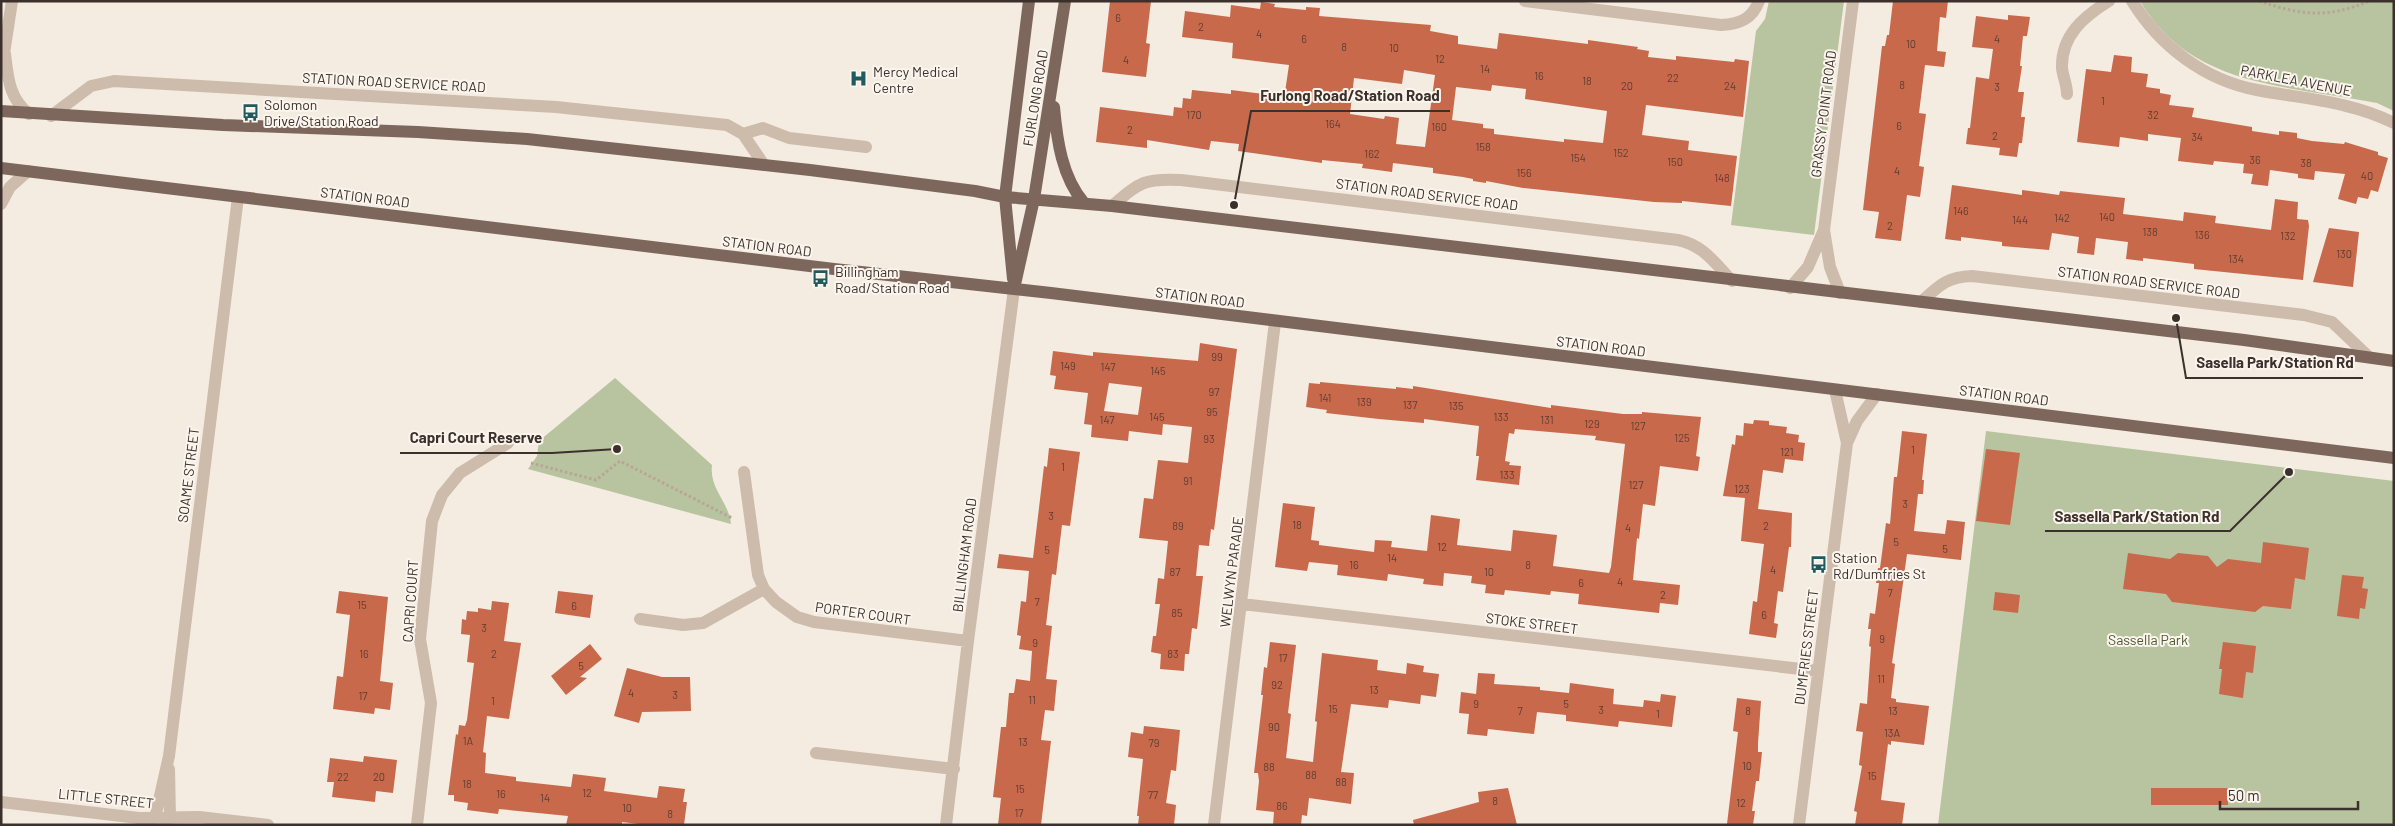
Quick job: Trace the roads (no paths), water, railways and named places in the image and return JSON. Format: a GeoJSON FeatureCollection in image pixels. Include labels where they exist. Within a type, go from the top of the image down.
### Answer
{"type":"FeatureCollection","features":[{"type":"Feature","properties":{"kind":"main road","name":"FURLONG ROAD"},"geometry":{"type":"LineString","coordinates":[[1014,289],[1005,197],[1029,1]]}},
{"type":"Feature","properties":{"kind":"main road","name":"FURLONG ROAD"},"geometry":{"type":"LineString","coordinates":[[1014,289],[1034,199],[1053,88],[1065,1]]}},
{"type":"Feature","properties":{"kind":"main road"},"geometry":{"type":"LineString","coordinates":[[1053,88],[1055,122],[1067,174],[1074,190],[1084,203]]}},
{"type":"Feature","properties":{"kind":"main road"},"geometry":{"type":"LineString","coordinates":[[1,111],[51,116],[418,132],[527,139],[764,164],[975,191],[1005,197],[1112,206],[1790,288],[1921,302],[2394,361]]}},
{"type":"Feature","properties":{"kind":"main road","name":"STATION ROAD"},"geometry":{"type":"LineString","coordinates":[[1,168],[1014,289],[2394,458]]}},
{"type":"Feature","properties":{"kind":"street"},"geometry":{"type":"LineString","coordinates":[[12,1],[3,60],[13,96],[29,114]]}},
{"type":"Feature","properties":{"kind":"street"},"geometry":{"type":"LineString","coordinates":[[1525,1],[1722,25],[1739,23],[1748,18],[1755,11],[1758,1]]}},
{"type":"Feature","properties":{"kind":"street","name":"GRASSY POINT ROAD"},"geometry":{"type":"LineString","coordinates":[[1790,288],[1808,267],[1824,230],[1853,1]]}},
{"type":"Feature","properties":{"kind":"street"},"geometry":{"type":"LineString","coordinates":[[2067,94],[2062,67],[2063,52],[2068,36],[2093,12],[2109,1]]}},
{"type":"Feature","properties":{"kind":"street","name":"PARKLEA AVENUE"},"geometry":{"type":"LineString","coordinates":[[2132,1],[2153,30],[2174,50],[2209,74],[2255,90],[2353,106],[2394,123]]}},
{"type":"Feature","properties":{"kind":"street","name":"STATION ROAD SERVICE ROAD"},"geometry":{"type":"LineString","coordinates":[[51,116],[91,86],[114,81],[556,107],[726,125],[742,134],[764,164]]}},
{"type":"Feature","properties":{"kind":"street"},"geometry":{"type":"LineString","coordinates":[[742,134],[763,128],[789,138],[866,147]]}},
{"type":"Feature","properties":{"kind":"street"},"geometry":{"type":"LineString","coordinates":[[1,204],[10,187],[28,171]]}},
{"type":"Feature","properties":{"kind":"street","name":"STATION ROAD SERVICE ROAD"},"geometry":{"type":"LineString","coordinates":[[1112,206],[1136,185],[1154,178],[1678,240],[1696,245],[1704,250],[1732,281]]}},
{"type":"Feature","properties":{"kind":"street","name":"SOAME STREET"},"geometry":{"type":"LineString","coordinates":[[155,818],[169,756],[238,197]]}},
{"type":"Feature","properties":{"kind":"street","name":"GRASSY POINT ROAD"},"geometry":{"type":"LineString","coordinates":[[1824,230],[1830,267],[1840,293]]}},
{"type":"Feature","properties":{"kind":"street","name":"STATION ROAD SERVICE ROAD"},"geometry":{"type":"LineString","coordinates":[[1921,302],[1943,282],[1955,277],[1972,276],[2304,315],[2332,322],[2369,357]]}},
{"type":"Feature","properties":{"kind":"street","name":"BILLINGHAM ROAD"},"geometry":{"type":"LineString","coordinates":[[946,825],[1014,289]]}},
{"type":"Feature","properties":{"kind":"street","name":"WELWYN PARADE"},"geometry":{"type":"LineString","coordinates":[[1214,825],[1276,322]]}},
{"type":"Feature","properties":{"kind":"street","name":"DUMFRIES STREET"},"geometry":{"type":"LineString","coordinates":[[1835,390],[1847,443]]}},
{"type":"Feature","properties":{"kind":"street","name":"DUMFRIES STREET"},"geometry":{"type":"LineString","coordinates":[[1799,825],[1847,443],[1857,421],[1877,394]]}},
{"type":"Feature","properties":{"kind":"street","name":"CAPRI COURT"},"geometry":{"type":"LineString","coordinates":[[417,825],[430,710],[429,689],[420,639],[432,520],[442,495],[460,473],[508,443]]}},
{"type":"Feature","properties":{"kind":"street","name":"PORTER COURT"},"geometry":{"type":"LineString","coordinates":[[744,472],[758,575],[764,589],[786,612],[814,622],[968,641]]}},
{"type":"Feature","properties":{"kind":"street"},"geometry":{"type":"LineString","coordinates":[[640,619],[683,625],[703,623],[764,589]]}},
{"type":"Feature","properties":{"kind":"street","name":"STOKE STREET"},"geometry":{"type":"LineString","coordinates":[[1242,604],[1818,672]]}},
{"type":"Feature","properties":{"kind":"street"},"geometry":{"type":"LineString","coordinates":[[816,753],[954,769]]}},
{"type":"Feature","properties":{"kind":"street","name":"SOAME STREET"},"geometry":{"type":"LineString","coordinates":[[169,756],[170,818]]}},
{"type":"Feature","properties":{"kind":"street","name":"LITTLE STREET"},"geometry":{"type":"LineString","coordinates":[[1,802],[155,818],[200,817],[268,825]]}},
{"type":"Feature","properties":{"kind":"place","name":"Mercy Medical Centre"},"geometry":{"type":"Point","coordinates":[859,79]}},
{"type":"Feature","properties":{"kind":"place","name":"Solomon Drive/Station Road"},"geometry":{"type":"Point","coordinates":[250,112]}},
{"type":"Feature","properties":{"kind":"place","name":"Furlong Road/Station Road"},"geometry":{"type":"Point","coordinates":[1234,205]}},
{"type":"Feature","properties":{"kind":"place","name":"Billingham Road/Station Road"},"geometry":{"type":"Point","coordinates":[821,279]}},
{"type":"Feature","properties":{"kind":"place","name":"Sasella Park/Station Rd"},"geometry":{"type":"Point","coordinates":[2176,318]}},
{"type":"Feature","properties":{"kind":"place","name":"Capri Court Reserve"},"geometry":{"type":"Point","coordinates":[617,449]}},
{"type":"Feature","properties":{"kind":"place","name":"Sassella Park/Station Rd"},"geometry":{"type":"Point","coordinates":[2289,472]}},
{"type":"Feature","properties":{"kind":"place","name":"Station Rd/Dumfries St"},"geometry":{"type":"Point","coordinates":[1819,565]}},
{"type":"Feature","properties":{"kind":"park label","name":"Sassella Park"},"geometry":{"type":"Point","coordinates":[2148,639]}}]}
